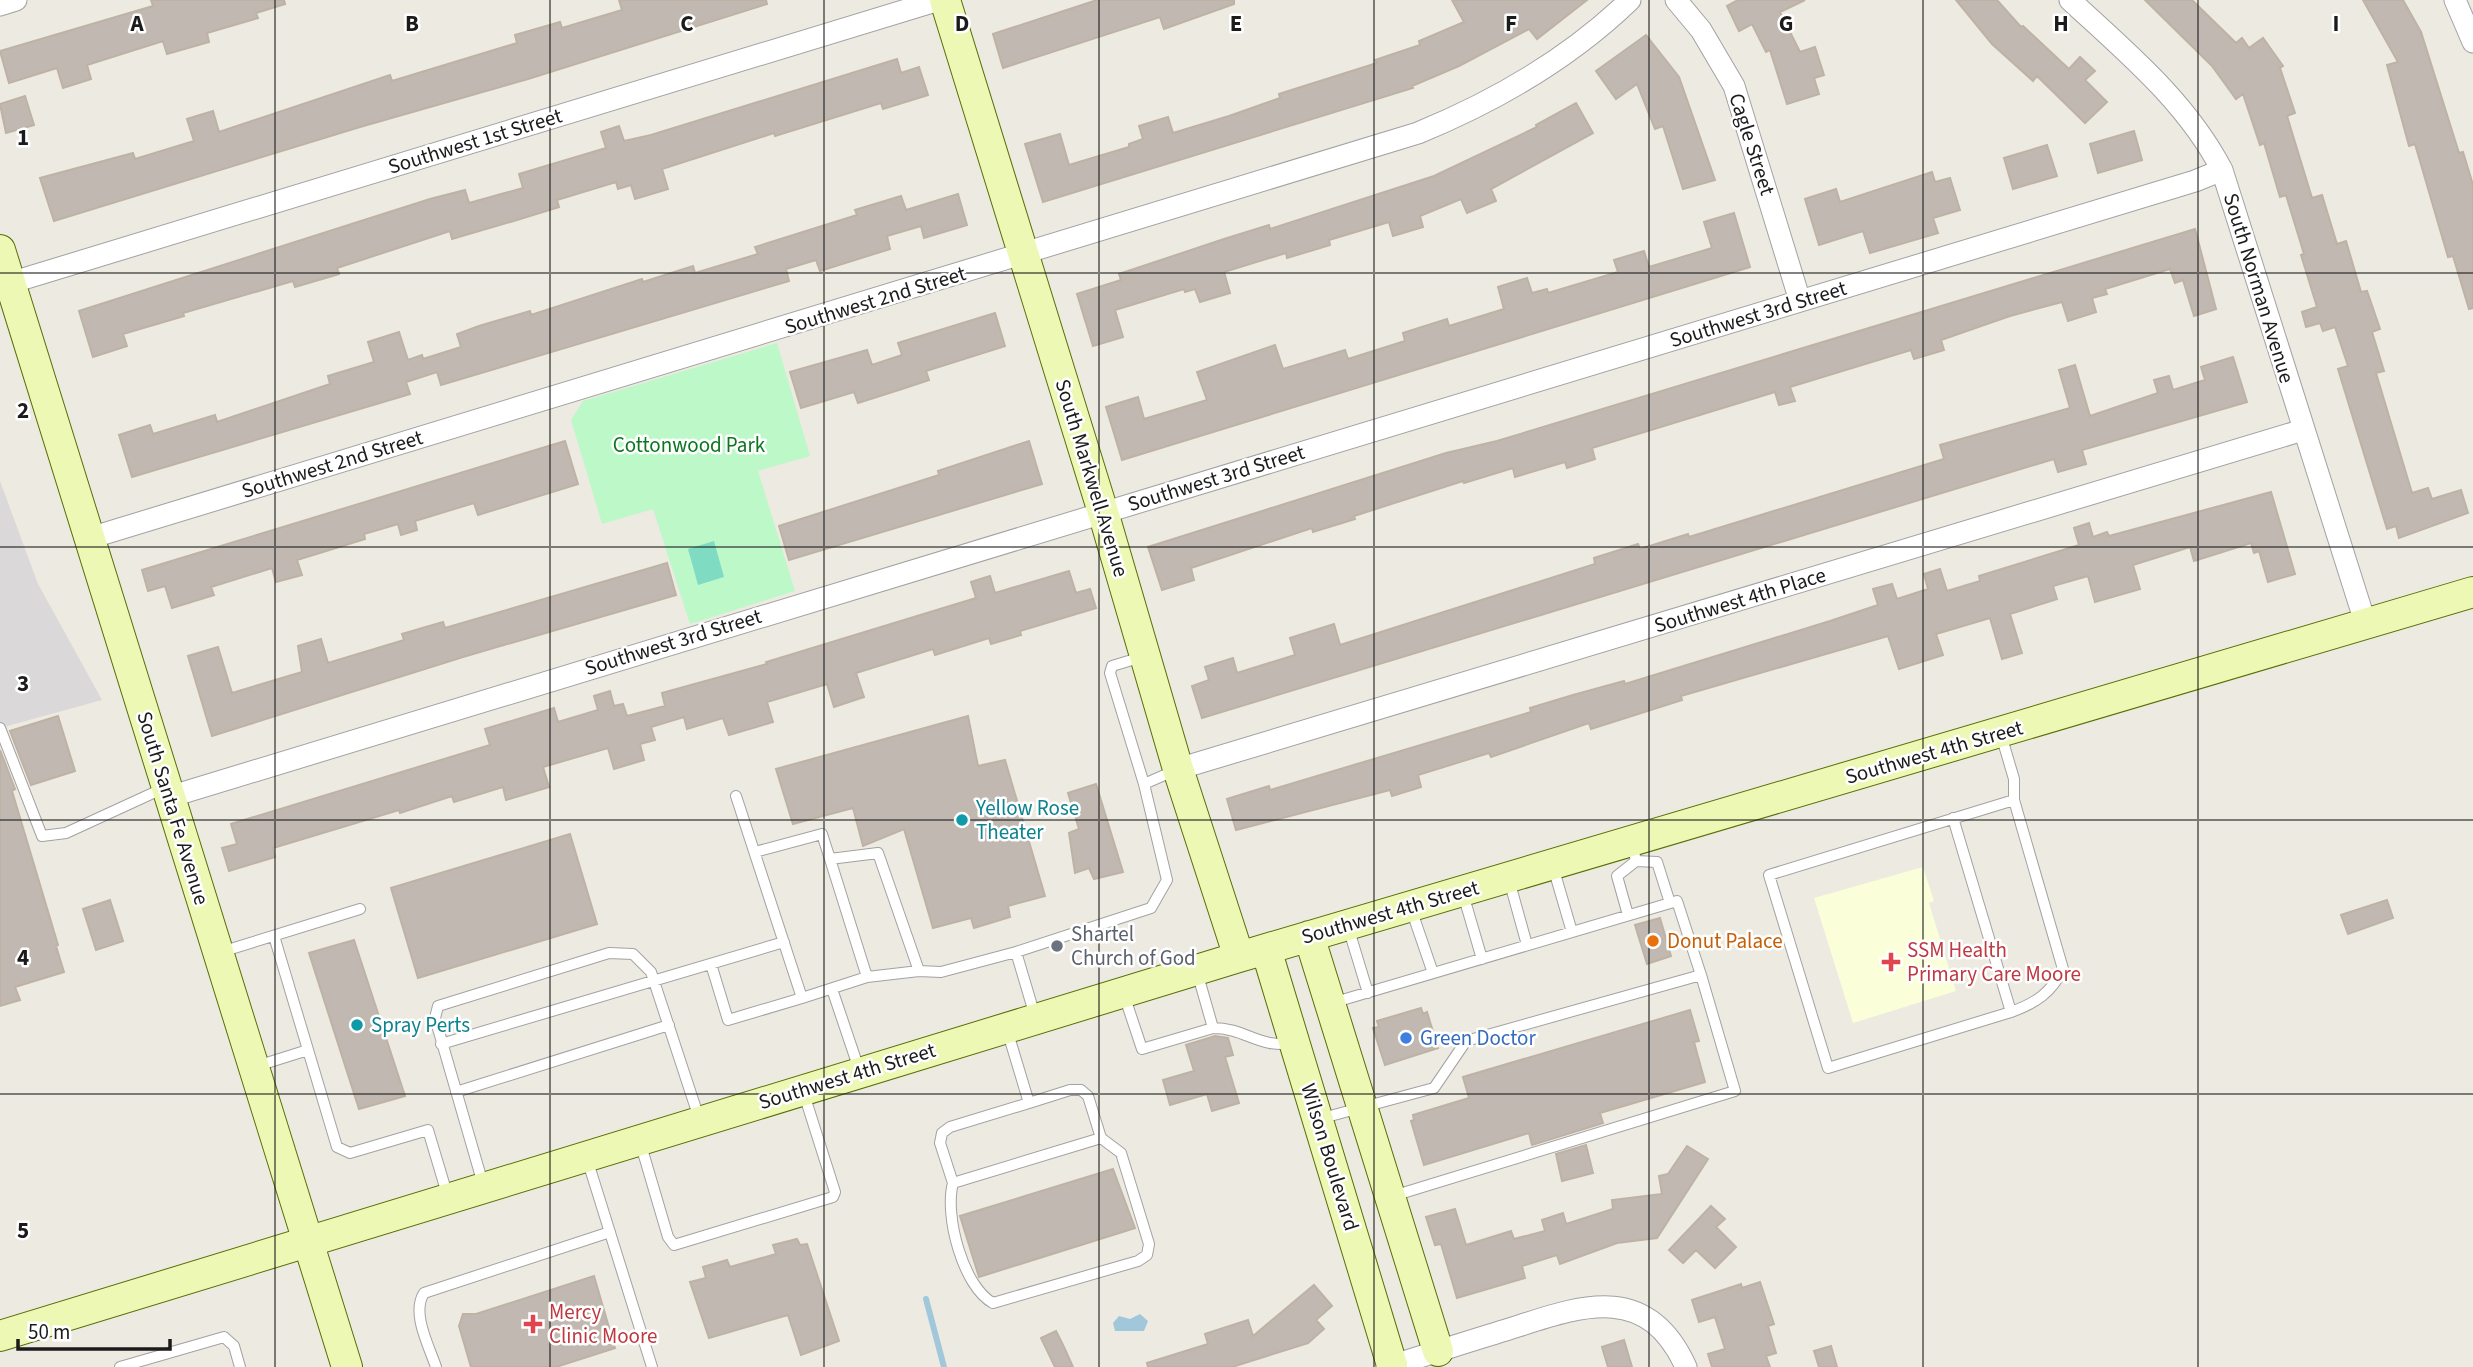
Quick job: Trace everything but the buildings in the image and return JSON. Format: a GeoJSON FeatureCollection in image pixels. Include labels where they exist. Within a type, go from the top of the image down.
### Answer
{"type":"FeatureCollection","features":[{"type":"Feature","properties":{"kind":"main road","name":"South Markwell Avenue"},"geometry":{"type":"LineString","coordinates":[[945,0],[1103,512],[1178,769],[1253,953]]}},
{"type":"Feature","properties":{"kind":"main road","name":"South Santa Fe Avenue"},"geometry":{"type":"LineString","coordinates":[[0,250],[347,1367]]}},
{"type":"Feature","properties":{"kind":"main road","name":"Southwest 4th Street"},"geometry":{"type":"LineString","coordinates":[[0,1336],[1036,1018],[1553,864],[1633,851],[2000,733],[2473,592]]}},
{"type":"Feature","properties":{"kind":"main road","name":"Wilson Boulevard"},"geometry":{"type":"LineString","coordinates":[[1309,936],[1438,1351]]}},
{"type":"Feature","properties":{"kind":"main road","name":"Wilson Boulevard"},"geometry":{"type":"LineString","coordinates":[[1253,953],[1295,1042],[1390,1366]]}},
{"type":"Feature","properties":{"kind":"street"},"geometry":{"type":"LineString","coordinates":[[0,5],[16,0]]}},
{"type":"Feature","properties":{"kind":"street","name":"Southwest 1st Street"},"geometry":{"type":"LineString","coordinates":[[10,283],[939,0]]}},
{"type":"Feature","properties":{"kind":"street","name":"Southwest 2nd Street"},"geometry":{"type":"LineString","coordinates":[[90,538],[1369,150],[1464,114],[1551,65],[1630,0]]}},
{"type":"Feature","properties":{"kind":"street","name":"Cagle Street"},"geometry":{"type":"LineString","coordinates":[[1676,0],[1701,30],[1734,86],[1800,301]]}},
{"type":"Feature","properties":{"kind":"street","name":"South Norman Avenue"},"geometry":{"type":"LineString","coordinates":[[2070,0],[2179,106],[2199,130],[2221,170],[2235,203],[2302,430],[2366,625]]}},
{"type":"Feature","properties":{"kind":"street"},"geometry":{"type":"LineString","coordinates":[[2455,0],[2473,42]]}},
{"type":"Feature","properties":{"kind":"street","name":"Southwest 3rd Street"},"geometry":{"type":"LineString","coordinates":[[168,792],[1800,301],[2194,181],[2221,170]]}},
{"type":"Feature","properties":{"kind":"street","name":"Southwest 4th Place"},"geometry":{"type":"LineString","coordinates":[[1178,769],[2302,430]]}},
{"type":"Feature","properties":{"kind":"street"},"geometry":{"type":"LineString","coordinates":[[1390,1366],[1588,1306],[1616,1306],[1636,1312],[1663,1331],[1677,1347],[1686,1367]]}},
{"type":"Feature","properties":{"kind":"lane"},"geometry":{"type":"LineString","coordinates":[[711,964],[728,1020],[867,977],[919,971],[941,972],[1016,952],[1151,908],[1167,880],[1144,784],[1110,673],[1112,666],[1145,656]]}},
{"type":"Feature","properties":{"kind":"lane"},"geometry":{"type":"LineString","coordinates":[[0,728],[42,836],[66,833],[168,792]]}},
{"type":"Feature","properties":{"kind":"lane"},"geometry":{"type":"LineString","coordinates":[[2000,733],[2014,779],[2014,800],[2063,969],[2053,989],[2032,1005],[1828,1068],[1769,874],[2014,800]]}},
{"type":"Feature","properties":{"kind":"lane"},"geometry":{"type":"LineString","coordinates":[[1144,784],[1178,769]]}},
{"type":"Feature","properties":{"kind":"lane"},"geometry":{"type":"LineString","coordinates":[[736,796],[802,999]]}},
{"type":"Feature","properties":{"kind":"lane"},"geometry":{"type":"LineString","coordinates":[[1953,818],[2011,1012]]}},
{"type":"Feature","properties":{"kind":"lane"},"geometry":{"type":"LineString","coordinates":[[755,852],[822,834],[867,977]]}},
{"type":"Feature","properties":{"kind":"lane"},"geometry":{"type":"LineString","coordinates":[[1628,915],[1617,876],[1633,851],[1657,862],[1670,903]]}},
{"type":"Feature","properties":{"kind":"lane"},"geometry":{"type":"LineString","coordinates":[[830,859],[878,853],[919,971]]}},
{"type":"Feature","properties":{"kind":"lane"},"geometry":{"type":"LineString","coordinates":[[1553,864],[1572,932]]}},
{"type":"Feature","properties":{"kind":"lane"},"geometry":{"type":"LineString","coordinates":[[1508,877],[1527,945]]}},
{"type":"Feature","properties":{"kind":"lane"},"geometry":{"type":"LineString","coordinates":[[1462,891],[1482,959]]}},
{"type":"Feature","properties":{"kind":"lane"},"geometry":{"type":"LineString","coordinates":[[1329,1004],[1677,901],[1701,975],[1735,1091],[1389,1197]]}},
{"type":"Feature","properties":{"kind":"lane"},"geometry":{"type":"LineString","coordinates":[[1410,906],[1433,973]]}},
{"type":"Feature","properties":{"kind":"lane"},"geometry":{"type":"LineString","coordinates":[[218,953],[360,909]]}},
{"type":"Feature","properties":{"kind":"lane"},"geometry":{"type":"LineString","coordinates":[[1347,925],[1368,993]]}},
{"type":"Feature","properties":{"kind":"lane"},"geometry":{"type":"LineString","coordinates":[[274,936],[337,1147],[350,1153],[428,1130],[449,1197]]}},
{"type":"Feature","properties":{"kind":"lane"},"geometry":{"type":"LineString","coordinates":[[441,1044],[784,942]]}},
{"type":"Feature","properties":{"kind":"lane"},"geometry":{"type":"LineString","coordinates":[[1016,952],[1036,1018]]}},
{"type":"Feature","properties":{"kind":"lane"},"geometry":{"type":"LineString","coordinates":[[479,1188],[481,1177],[435,1018],[438,1006],[609,953],[633,954],[650,972],[700,1121]]}},
{"type":"Feature","properties":{"kind":"lane"},"geometry":{"type":"LineString","coordinates":[[1196,970],[1213,1028]]}},
{"type":"Feature","properties":{"kind":"lane"},"geometry":{"type":"LineString","coordinates":[[1319,1119],[1434,1088],[1466,1041],[1701,975]]}},
{"type":"Feature","properties":{"kind":"lane"},"geometry":{"type":"LineString","coordinates":[[832,989],[860,1072]]}},
{"type":"Feature","properties":{"kind":"lane"},"geometry":{"type":"LineString","coordinates":[[1123,992],[1142,1049],[1213,1028],[1231,1028],[1274,1046],[1295,1042]]}},
{"type":"Feature","properties":{"kind":"lane"},"geometry":{"type":"LineString","coordinates":[[456,1092],[669,1025]]}},
{"type":"Feature","properties":{"kind":"lane"},"geometry":{"type":"LineString","coordinates":[[1007,1027],[1029,1103]]}},
{"type":"Feature","properties":{"kind":"lane"},"geometry":{"type":"LineString","coordinates":[[254,1066],[308,1050]]}},
{"type":"Feature","properties":{"kind":"lane"},"geometry":{"type":"LineString","coordinates":[[639,1139],[668,1237],[674,1245],[833,1197],[835,1192],[802,1089]]}},
{"type":"Feature","properties":{"kind":"lane"},"geometry":{"type":"LineString","coordinates":[[953,1183],[1101,1138],[1112,1143],[1121,1153],[1149,1244],[1147,1255],[1138,1261],[1007,1301],[993,1303],[982,1297],[971,1282],[951,1218],[949,1205],[953,1183],[940,1143],[942,1133],[950,1127],[1070,1090],[1081,1090],[1088,1096],[1101,1138]]}},
{"type":"Feature","properties":{"kind":"lane"},"geometry":{"type":"LineString","coordinates":[[586,1155],[652,1367]]}},
{"type":"Feature","properties":{"kind":"lane"},"geometry":{"type":"LineString","coordinates":[[436,1367],[419,1314],[424,1293],[610,1232]]}},
{"type":"Feature","properties":{"kind":"lane"},"geometry":{"type":"LineString","coordinates":[[120,1367],[224,1337],[234,1346],[240,1367]]}},
{"type":"Feature","properties":{"kind":"shaded area"},"geometry":{"type":"Polygon","coordinates":[[[0,481],[38,584],[102,700],[0,728],[0,481]]]}},
{"type":"Feature","properties":{"kind":"shaded area","name":"SSM Health Primary Care Moore"},"geometry":{"type":"Polygon","coordinates":[[[1923,867],[1934,901],[1929,903],[1956,991],[1853,1023],[1814,898],[1923,867]]]}},
{"type":"Feature","properties":{"kind":"green space","name":"Cottonwood Park"},"geometry":{"type":"Polygon","coordinates":[[[777,343],[810,456],[758,471],[795,591],[690,624],[653,509],[602,524],[571,420],[583,401],[777,343]]]}},
{"type":"Feature","properties":{"kind":"green space"},"geometry":{"type":"Polygon","coordinates":[[[714,541],[724,577],[698,585],[688,549],[714,541]]]}},
{"type":"Feature","properties":{"kind":"water"},"geometry":{"type":"Polygon","coordinates":[[[1140,1314],[1148,1321],[1144,1331],[1115,1331],[1113,1323],[1119,1316],[1130,1319],[1140,1314]]]}},
{"type":"Feature","properties":{"kind":"waterway"},"geometry":{"type":"LineString","coordinates":[[926,1299],[944,1367]]}},
{"type":"Feature","properties":{"kind":"place","name":"Yellow Rose Theater"},"geometry":{"type":"Point","coordinates":[962,820]}},
{"type":"Feature","properties":{"kind":"place","name":"Donut Palace"},"geometry":{"type":"Point","coordinates":[1653,941]}},
{"type":"Feature","properties":{"kind":"place","name":"Shartel Church of God"},"geometry":{"type":"Point","coordinates":[1057,946]}},
{"type":"Feature","properties":{"kind":"place","name":"SSM Health Primary Care Moore"},"geometry":{"type":"Point","coordinates":[1891,962]}},
{"type":"Feature","properties":{"kind":"place","name":"Spray Perts"},"geometry":{"type":"Point","coordinates":[357,1025]}},
{"type":"Feature","properties":{"kind":"place","name":"Green Doctor"},"geometry":{"type":"Point","coordinates":[1406,1038]}},
{"type":"Feature","properties":{"kind":"place","name":"Mercy Clinic Moore"},"geometry":{"type":"Point","coordinates":[533,1324]}}]}
